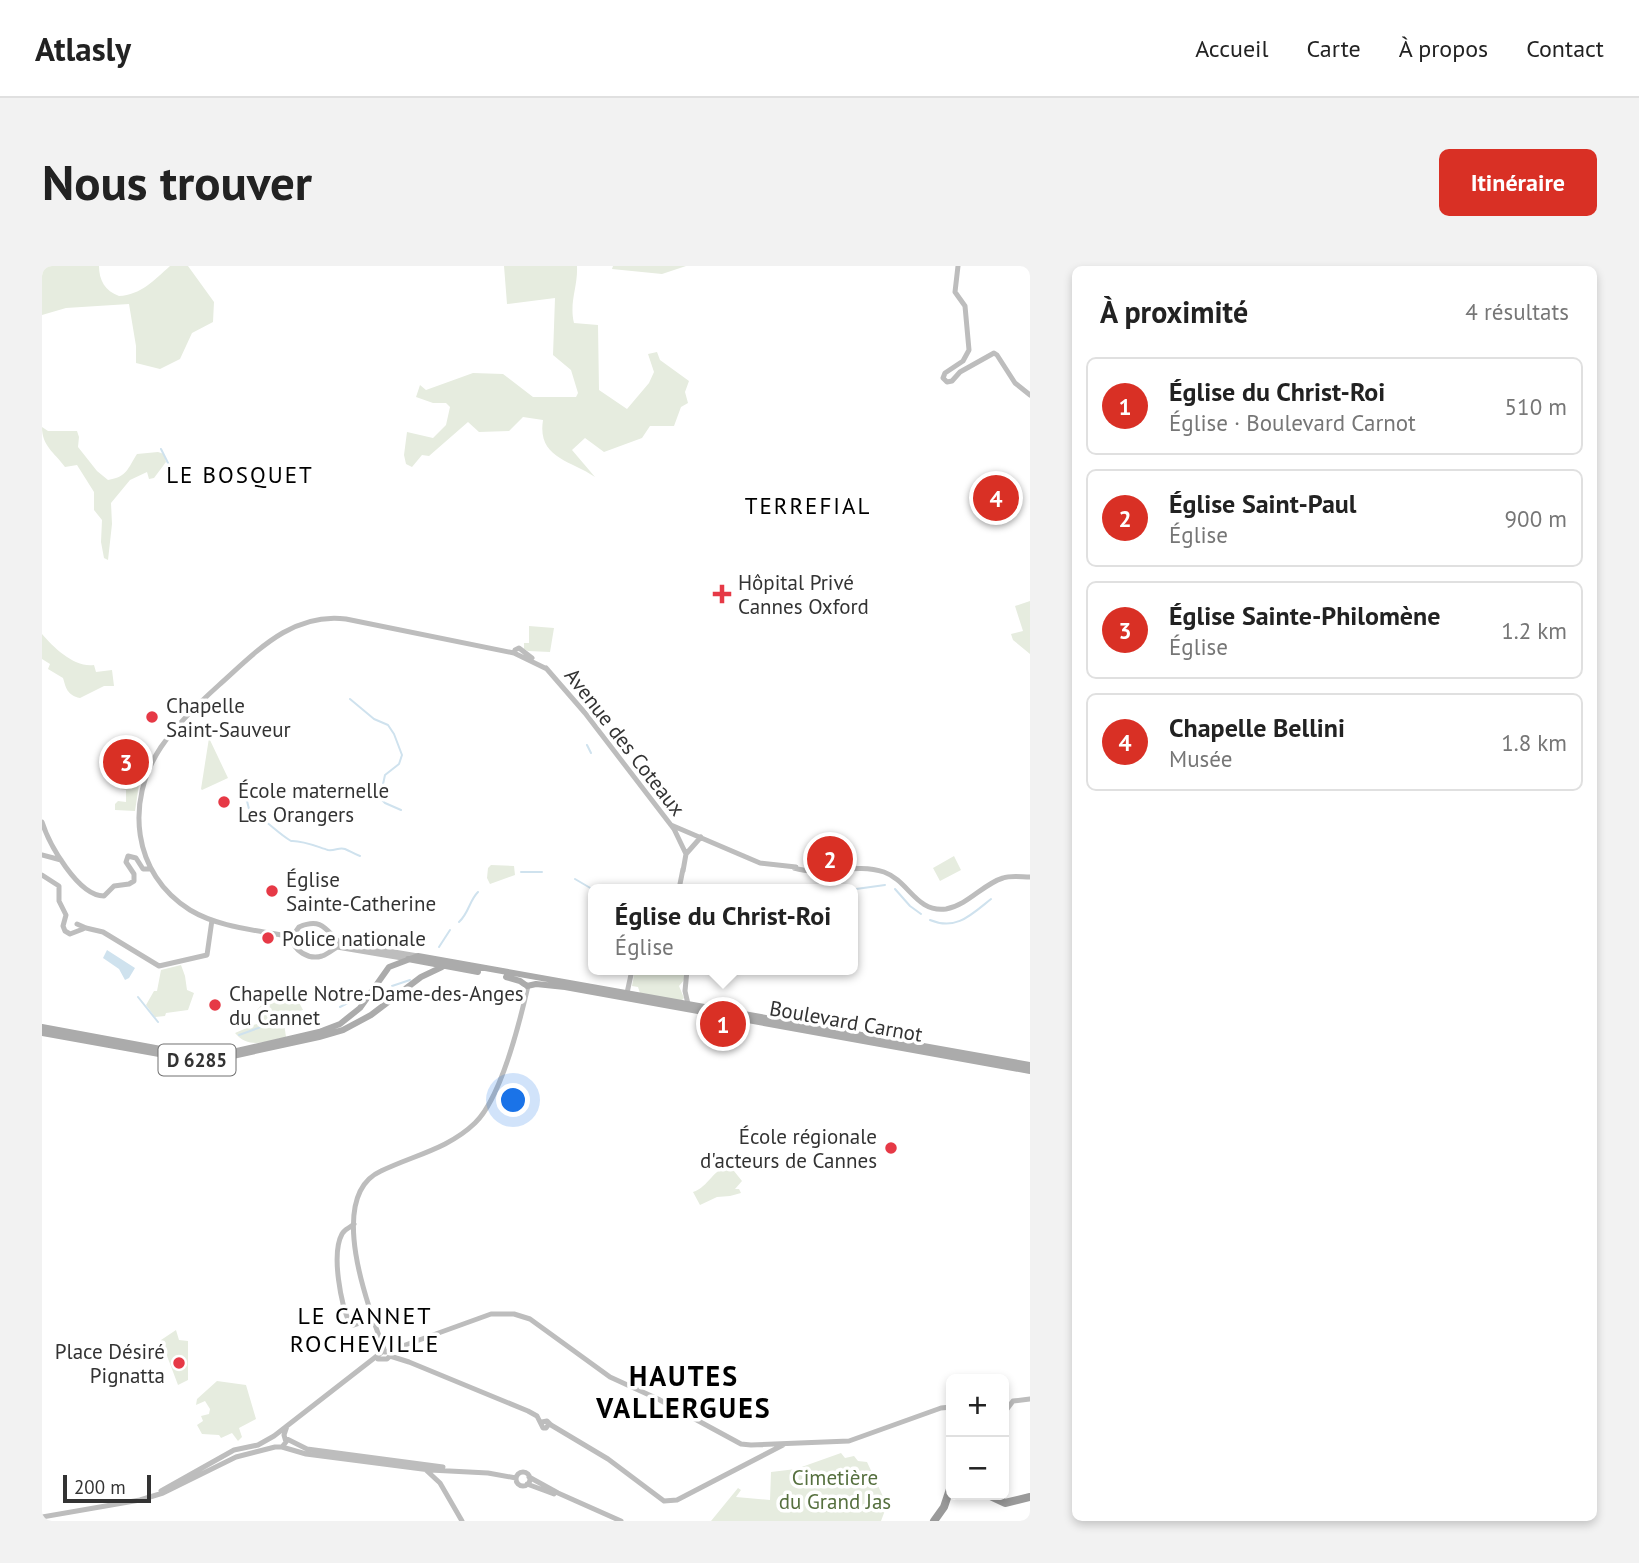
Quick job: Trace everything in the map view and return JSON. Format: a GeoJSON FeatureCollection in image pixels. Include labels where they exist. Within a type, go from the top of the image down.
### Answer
{"type":"FeatureCollection","features":[{"type":"Feature","properties":{"kind":"highway"},"geometry":{"type":"LineString","coordinates":[[999,1500],[1005,1503],[1030,1496]]}},
{"type":"Feature","properties":{"kind":"highway"},"geometry":{"type":"LineString","coordinates":[[1009,1500],[1030,1496]]}},
{"type":"Feature","properties":{"kind":"highway"},"geometry":{"type":"LineString","coordinates":[[934,1521],[946,1500]]}},
{"type":"Feature","properties":{"kind":"highway"},"geometry":{"type":"LineString","coordinates":[[940,1521],[950,1500]]}},
{"type":"Feature","properties":{"kind":"main road","name":"Boulevard Carnot"},"geometry":{"type":"LineString","coordinates":[[408,959],[418,956],[444,967],[1030,1071]]}},
{"type":"Feature","properties":{"kind":"main road","name":"Boulevard Carnot"},"geometry":{"type":"LineString","coordinates":[[408,959],[528,981],[625,993],[1030,1065]]}},
{"type":"Feature","properties":{"kind":"main road","name":"D 6285"},"geometry":{"type":"LineString","coordinates":[[42,1027],[177,1052],[207,1055],[228,1053],[319,1032],[340,1024],[360,1008],[387,969],[408,959]]}},
{"type":"Feature","properties":{"kind":"main road"},"geometry":{"type":"LineString","coordinates":[[421,977],[429,961]]}},
{"type":"Feature","properties":{"kind":"main road","name":"D 6285"},"geometry":{"type":"LineString","coordinates":[[42,1033],[187,1059],[219,1059],[343,1030],[371,1015],[421,977],[444,967]]}},
{"type":"Feature","properties":{"kind":"street"},"geometry":{"type":"LineString","coordinates":[[958,266],[955,292],[965,306],[969,350],[963,361],[945,373],[943,378],[950,382],[960,372],[994,353],[1015,383],[1030,395]]}},
{"type":"Feature","properties":{"kind":"street","name":"Avenue des Coteaux"},"geometry":{"type":"LineString","coordinates":[[150,869],[143,852],[139,803],[142,789],[160,748],[200,703],[250,657],[289,629],[321,619],[341,618],[519,653],[547,669],[585,713],[679,836],[685,861],[680,884]]}},
{"type":"Feature","properties":{"kind":"street"},"geometry":{"type":"LineString","coordinates":[[42,822],[46,835],[61,860],[84,886],[97,896],[104,896],[114,886],[134,881],[134,875],[127,863],[130,856],[136,858],[143,869],[150,869],[175,898],[212,920],[292,937]]}},
{"type":"Feature","properties":{"kind":"street"},"geometry":{"type":"LineString","coordinates":[[679,836],[701,837],[760,863],[824,871]]}},
{"type":"Feature","properties":{"kind":"street"},"geometry":{"type":"LineString","coordinates":[[684,852],[701,837]]}},
{"type":"Feature","properties":{"kind":"street"},"geometry":{"type":"LineString","coordinates":[[42,855],[61,860]]}},
{"type":"Feature","properties":{"kind":"street"},"geometry":{"type":"LineString","coordinates":[[794,868],[802,873],[881,871],[892,876],[922,905],[938,909],[955,906],[1002,878],[1030,877]]}},
{"type":"Feature","properties":{"kind":"street"},"geometry":{"type":"LineString","coordinates":[[42,875],[59,886],[59,901],[66,915],[63,928],[67,933],[72,933],[76,927]]}},
{"type":"Feature","properties":{"kind":"street"},"geometry":{"type":"LineString","coordinates":[[65,922],[72,920],[76,927],[103,932],[159,966],[207,955],[212,920]]}},
{"type":"Feature","properties":{"kind":"street"},"geometry":{"type":"LineString","coordinates":[[309,923],[326,928],[333,936],[332,950],[322,956],[308,956],[295,948],[292,937],[297,928],[309,923]]}},
{"type":"Feature","properties":{"kind":"street","name":"Boulevard Carnot"},"geometry":{"type":"LineString","coordinates":[[333,936],[340,943],[418,956]]}},
{"type":"Feature","properties":{"kind":"street","name":"Boulevard Carnot"},"geometry":{"type":"LineString","coordinates":[[332,950],[337,947],[408,959]]}},
{"type":"Feature","properties":{"kind":"street"},"geometry":{"type":"LineString","coordinates":[[625,993],[631,975]]}},
{"type":"Feature","properties":{"kind":"street"},"geometry":{"type":"LineString","coordinates":[[687,975],[685,991],[688,1004]]}},
{"type":"Feature","properties":{"kind":"street"},"geometry":{"type":"LineString","coordinates":[[386,1353],[372,1319],[360,1277],[353,1225],[358,1195],[368,1179],[381,1171],[451,1143],[486,1110],[517,1032],[528,981]]}},
{"type":"Feature","properties":{"kind":"street"},"geometry":{"type":"LineString","coordinates":[[353,1225],[343,1232],[336,1253],[339,1278],[351,1325],[372,1319]]}},
{"type":"Feature","properties":{"kind":"street"},"geometry":{"type":"LineString","coordinates":[[289,1451],[278,1447],[272,1440],[374,1360],[386,1353],[491,1314],[514,1314],[530,1320],[613,1379],[658,1399],[741,1444],[767,1449]]}},
{"type":"Feature","properties":{"kind":"street"},"geometry":{"type":"LineString","coordinates":[[364,1321],[370,1324],[386,1353],[523,1408],[536,1415],[541,1422],[546,1420],[608,1459],[664,1501],[677,1500],[767,1449],[786,1444],[849,1441],[946,1408]]}},
{"type":"Feature","properties":{"kind":"street"},"geometry":{"type":"LineString","coordinates":[[1009,1406],[1013,1401],[1030,1399]]}},
{"type":"Feature","properties":{"kind":"street"},"geometry":{"type":"LineString","coordinates":[[42,1517],[135,1502],[159,1493],[221,1461],[278,1447],[286,1442],[280,1436]]}},
{"type":"Feature","properties":{"kind":"street"},"geometry":{"type":"LineString","coordinates":[[221,1461],[234,1450],[258,1445],[280,1436],[307,1449],[408,1463],[431,1469]]}},
{"type":"Feature","properties":{"kind":"street"},"geometry":{"type":"LineString","coordinates":[[267,1449],[431,1469],[517,1476],[524,1472],[528,1480],[616,1521]]}},
{"type":"Feature","properties":{"kind":"street"},"geometry":{"type":"LineString","coordinates":[[408,1463],[431,1469]]}},
{"type":"Feature","properties":{"kind":"street"},"geometry":{"type":"LineString","coordinates":[[431,1469],[462,1521]]}},
{"type":"Feature","properties":{"kind":"street"},"geometry":{"type":"LineString","coordinates":[[517,1476],[520,1485],[528,1480]]}},
{"type":"Feature","properties":{"kind":"street"},"geometry":{"type":"LineString","coordinates":[[528,1480],[621,1521]]}},
{"type":"Feature","properties":{"kind":"green space"},"geometry":{"type":"Polygon","coordinates":[[[42,266],[99,266],[104,284],[119,296],[141,290],[170,266],[188,266],[214,302],[213,322],[192,333],[180,359],[160,369],[136,363],[129,304],[66,308],[42,315],[42,266]]]}},
{"type":"Feature","properties":{"kind":"green space"},"geometry":{"type":"Polygon","coordinates":[[[504,266],[577,266],[572,308],[574,323],[598,325],[599,390],[627,409],[649,383],[654,372],[648,354],[657,352],[660,360],[689,381],[685,392],[688,403],[681,407],[674,426],[650,426],[642,438],[604,452],[585,438],[572,450],[595,477],[550,450],[542,433],[543,420],[523,417],[509,431],[479,432],[468,422],[429,456],[422,455],[412,467],[406,464],[404,455],[407,432],[433,438],[446,425],[450,407],[446,403],[433,403],[416,397],[420,385],[426,390],[473,373],[503,374],[533,397],[576,397],[578,393],[571,370],[553,355],[555,298],[507,304],[504,266]]]}},
{"type":"Feature","properties":{"kind":"green space"},"geometry":{"type":"Polygon","coordinates":[[[613,266],[686,266],[662,274],[612,269],[613,266]]]}},
{"type":"Feature","properties":{"kind":"green space"},"geometry":{"type":"Polygon","coordinates":[[[42,427],[48,431],[77,431],[78,447],[108,480],[123,474],[137,454],[164,454],[166,462],[154,478],[149,479],[147,472],[130,480],[111,503],[112,524],[108,560],[104,558],[101,542],[102,520],[94,510],[94,492],[77,465],[65,467],[49,448],[42,427]]]}},
{"type":"Feature","properties":{"kind":"green space"},"geometry":{"type":"Polygon","coordinates":[[[1030,601],[1030,654],[1013,640],[1011,634],[1023,631],[1015,606],[1030,601]]]}},
{"type":"Feature","properties":{"kind":"green space"},"geometry":{"type":"Polygon","coordinates":[[[529,626],[554,628],[550,652],[524,649],[524,643],[529,643],[529,626]]]}},
{"type":"Feature","properties":{"kind":"green space"},"geometry":{"type":"Polygon","coordinates":[[[42,634],[72,660],[94,665],[96,672],[112,670],[114,686],[104,686],[80,698],[72,695],[63,678],[48,669],[50,664],[42,659],[42,634]]]}},
{"type":"Feature","properties":{"kind":"green space"},"geometry":{"type":"Polygon","coordinates":[[[209,738],[228,778],[202,790],[201,789],[209,738]]]}},
{"type":"Feature","properties":{"kind":"green space"},"geometry":{"type":"Polygon","coordinates":[[[133,780],[139,784],[135,811],[115,810],[118,801],[126,802],[126,790],[121,789],[122,783],[128,787],[133,780]]]}},
{"type":"Feature","properties":{"kind":"green space"},"geometry":{"type":"Polygon","coordinates":[[[954,856],[961,870],[940,881],[933,868],[954,856]]]}},
{"type":"Feature","properties":{"kind":"green space"},"geometry":{"type":"Polygon","coordinates":[[[491,865],[514,866],[515,875],[490,884],[487,878],[491,865]]]}},
{"type":"Feature","properties":{"kind":"green space"},"geometry":{"type":"Polygon","coordinates":[[[181,965],[187,990],[194,993],[188,1010],[155,1017],[146,1005],[154,991],[157,991],[161,970],[181,965]]]}},
{"type":"Feature","properties":{"kind":"green space"},"geometry":{"type":"Polygon","coordinates":[[[634,975],[684,975],[679,986],[684,998],[681,1001],[640,993],[638,987],[632,986],[634,975]]]}},
{"type":"Feature","properties":{"kind":"green space"},"geometry":{"type":"Polygon","coordinates":[[[292,989],[303,1010],[283,1016],[286,1037],[252,1043],[235,1033],[261,1022],[257,1010],[264,1002],[292,989]]]}},
{"type":"Feature","properties":{"kind":"green space"},"geometry":{"type":"Polygon","coordinates":[[[730,1166],[742,1181],[735,1189],[739,1189],[741,1193],[717,1197],[700,1205],[693,1192],[719,1170],[730,1166]]]}},
{"type":"Feature","properties":{"kind":"green space","name":"Place Désiré Pignatta"},"geometry":{"type":"Polygon","coordinates":[[[176,1330],[179,1340],[188,1341],[188,1380],[178,1385],[161,1340],[176,1330]]]}},
{"type":"Feature","properties":{"kind":"green space"},"geometry":{"type":"Polygon","coordinates":[[[217,1381],[246,1385],[256,1419],[239,1428],[242,1437],[238,1441],[232,1433],[221,1438],[219,1435],[202,1434],[197,1425],[203,1421],[201,1416],[209,1414],[210,1409],[205,1401],[196,1405],[197,1399],[217,1381]]]}},
{"type":"Feature","properties":{"kind":"green space","name":"Cimetière du Grand Jas"},"geometry":{"type":"Polygon","coordinates":[[[841,1453],[845,1458],[854,1456],[858,1461],[867,1462],[887,1505],[881,1521],[711,1521],[738,1488],[741,1490],[736,1497],[770,1500],[771,1472],[796,1469],[841,1453]]]}},
{"type":"Feature","properties":{"kind":"water"},"geometry":{"type":"Polygon","coordinates":[[[107,950],[135,968],[129,978],[125,980],[119,969],[103,958],[107,950]]]}},
{"type":"Feature","properties":{"kind":"waterway"},"geometry":{"type":"LineString","coordinates":[[161,449],[169,465]]}},
{"type":"Feature","properties":{"kind":"waterway"},"geometry":{"type":"LineString","coordinates":[[350,699],[374,719],[388,725],[394,734],[402,755],[399,764],[385,775],[380,798],[401,810]]}},
{"type":"Feature","properties":{"kind":"waterway"},"geometry":{"type":"LineString","coordinates":[[587,745],[591,753]]}},
{"type":"Feature","properties":{"kind":"waterway"},"geometry":{"type":"LineString","coordinates":[[242,797],[247,801],[250,813],[261,819]]}},
{"type":"Feature","properties":{"kind":"waterway"},"geometry":{"type":"LineString","coordinates":[[265,821],[291,841],[328,850],[343,849],[360,856]]}},
{"type":"Feature","properties":{"kind":"waterway"},"geometry":{"type":"LineString","coordinates":[[521,872],[542,872]]}},
{"type":"Feature","properties":{"kind":"waterway"},"geometry":{"type":"LineString","coordinates":[[575,879],[588,887]]}},
{"type":"Feature","properties":{"kind":"waterway"},"geometry":{"type":"LineString","coordinates":[[858,889],[885,885]]}},
{"type":"Feature","properties":{"kind":"waterway"},"geometry":{"type":"LineString","coordinates":[[895,889],[921,914]]}},
{"type":"Feature","properties":{"kind":"waterway"},"geometry":{"type":"LineString","coordinates":[[459,922],[478,892]]}},
{"type":"Feature","properties":{"kind":"waterway"},"geometry":{"type":"LineString","coordinates":[[930,920],[948,924],[963,920],[991,899]]}},
{"type":"Feature","properties":{"kind":"waterway"},"geometry":{"type":"LineString","coordinates":[[439,947],[450,930]]}},
{"type":"Feature","properties":{"kind":"waterway"},"geometry":{"type":"LineString","coordinates":[[392,986],[410,980]]}},
{"type":"Feature","properties":{"kind":"waterway"},"geometry":{"type":"LineString","coordinates":[[340,1007],[367,993]]}},
{"type":"Feature","properties":{"kind":"waterway"},"geometry":{"type":"LineString","coordinates":[[138,997],[158,1022]]}},
{"type":"Feature","properties":{"kind":"waterway"},"geometry":{"type":"LineString","coordinates":[[239,1035],[283,1019]]}},
{"type":"Feature","properties":{"kind":"place","name":"Chapelle Bellini"},"geometry":{"type":"Point","coordinates":[996,498]}},
{"type":"Feature","properties":{"kind":"place","name":"Hôpital Privé Cannes Oxford"},"geometry":{"type":"Point","coordinates":[722,594]}},
{"type":"Feature","properties":{"kind":"place","name":"Chapelle Saint-Sauveur"},"geometry":{"type":"Point","coordinates":[152,717]}},
{"type":"Feature","properties":{"kind":"place","name":"Église Sainte-Philomène"},"geometry":{"type":"Point","coordinates":[126,762]}},
{"type":"Feature","properties":{"kind":"place","name":"École maternelle Les Orangers"},"geometry":{"type":"Point","coordinates":[224,802]}},
{"type":"Feature","properties":{"kind":"place","name":"Église Saint-Paul"},"geometry":{"type":"Point","coordinates":[830,859]}},
{"type":"Feature","properties":{"kind":"place","name":"Église Sainte-Catherine"},"geometry":{"type":"Point","coordinates":[272,891]}},
{"type":"Feature","properties":{"kind":"place","name":"Police nationale"},"geometry":{"type":"Point","coordinates":[268,938]}},
{"type":"Feature","properties":{"kind":"place","name":"Chapelle Notre-Dame-des-Anges du Cannet"},"geometry":{"type":"Point","coordinates":[215,1005]}},
{"type":"Feature","properties":{"kind":"place","name":"Église du Christ-Roi"},"geometry":{"type":"Point","coordinates":[723,1024]}},
{"type":"Feature","properties":{"kind":"place","name":"École régionale d'acteurs de Cannes"},"geometry":{"type":"Point","coordinates":[891,1148]}},
{"type":"Feature","properties":{"kind":"place","name":"Place Désiré Pignatta"},"geometry":{"type":"Point","coordinates":[179,1363]}},
{"type":"Feature","properties":{"kind":"district","name":"LE BOSQUET"},"geometry":{"type":"Point","coordinates":[240,474]}},
{"type":"Feature","properties":{"kind":"district","name":"TERREFIAL"},"geometry":{"type":"Point","coordinates":[808,505]}},
{"type":"Feature","properties":{"kind":"district","name":"LE CANNET ROCHEVILLE"},"geometry":{"type":"Point","coordinates":[365,1329]}},
{"type":"Feature","properties":{"kind":"district","name":"HAUTES VALLERGUES"},"geometry":{"type":"Point","coordinates":[684,1391]}}]}
